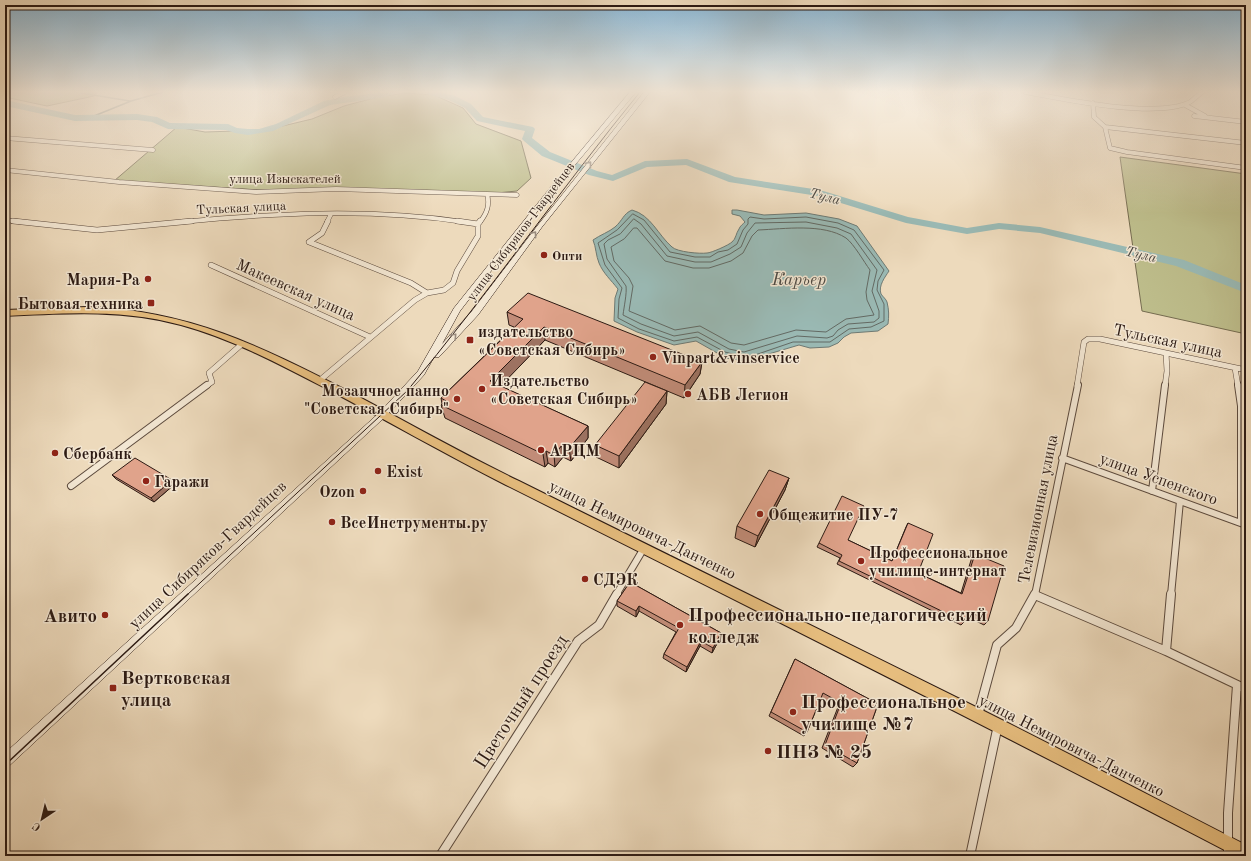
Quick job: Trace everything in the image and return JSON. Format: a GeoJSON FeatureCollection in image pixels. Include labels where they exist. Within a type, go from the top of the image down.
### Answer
{"type":"FeatureCollection","features":[{"type":"Feature","properties":{"kind":"main road","name":"улица Сибиряков-Гвардейцев"},"geometry":{"type":"LineString","coordinates":[[427,364],[457,310],[599,132]]}},
{"type":"Feature","properties":{"kind":"main road","name":"улица Сибиряков-Гвардейцев"},"geometry":{"type":"LineString","coordinates":[[5,762],[383,414],[475,313],[566,192],[614,132]]}},
{"type":"Feature","properties":{"kind":"main road","name":"улица Немировича-Данченко"},"geometry":{"type":"LineString","coordinates":[[5,313],[76,311],[136,313],[180,323],[270,355],[383,414],[464,459],[998,725],[1228,850],[1246,853]]}},
{"type":"Feature","properties":{"kind":"street"},"geometry":{"type":"LineString","coordinates":[[1106,132],[1110,148],[1127,152],[1246,168]]}},
{"type":"Feature","properties":{"kind":"street"},"geometry":{"type":"LineString","coordinates":[[1151,132],[1246,143]]}},
{"type":"Feature","properties":{"kind":"street"},"geometry":{"type":"LineString","coordinates":[[5,138],[153,150]]}},
{"type":"Feature","properties":{"kind":"street","name":"улица Изыскателей"},"geometry":{"type":"LineString","coordinates":[[5,170],[119,182],[256,192],[336,189],[517,195]]}},
{"type":"Feature","properties":{"kind":"street","name":"Макеевская улица"},"geometry":{"type":"LineString","coordinates":[[319,381],[415,300],[427,293],[444,290],[453,283],[457,271],[478,236],[478,224],[486,214],[489,202],[487,194]]}},
{"type":"Feature","properties":{"kind":"street"},"geometry":{"type":"LineString","coordinates":[[331,214],[322,233],[309,242],[411,283],[427,293]]}},
{"type":"Feature","properties":{"kind":"street","name":"Тульская улица"},"geometry":{"type":"LineString","coordinates":[[5,220],[97,230],[232,217],[331,214],[407,215],[478,224]]}},
{"type":"Feature","properties":{"kind":"street","name":"Макеевская улица"},"geometry":{"type":"LineString","coordinates":[[211,265],[370,337]]}},
{"type":"Feature","properties":{"kind":"street","name":"Тульская улица"},"geometry":{"type":"LineString","coordinates":[[1084,342],[1088,339],[1100,339],[1246,370]]}},
{"type":"Feature","properties":{"kind":"street","name":"Телевизионная улица"},"geometry":{"type":"LineString","coordinates":[[978,715],[998,645],[1016,628],[1035,594],[1062,458],[1075,402],[1084,342]]}},
{"type":"Feature","properties":{"kind":"street"},"geometry":{"type":"LineString","coordinates":[[72,486],[212,382],[209,373],[242,344]]}},
{"type":"Feature","properties":{"kind":"street"},"geometry":{"type":"LineString","coordinates":[[1152,491],[1167,371],[1166,353]]}},
{"type":"Feature","properties":{"kind":"street"},"geometry":{"type":"LineString","coordinates":[[1235,368],[1241,406],[1244,524]]}},
{"type":"Feature","properties":{"kind":"street","name":"улица Успенского"},"geometry":{"type":"LineString","coordinates":[[1062,458],[1244,524]]}},
{"type":"Feature","properties":{"kind":"street"},"geometry":{"type":"LineString","coordinates":[[1166,651],[1180,501]]}},
{"type":"Feature","properties":{"kind":"street","name":"Цветочный проезд"},"geometry":{"type":"LineString","coordinates":[[440,856],[578,641],[599,625],[644,548]]}},
{"type":"Feature","properties":{"kind":"street"},"geometry":{"type":"LineString","coordinates":[[1035,594],[1166,651],[1246,689]]}},
{"type":"Feature","properties":{"kind":"street"},"geometry":{"type":"LineString","coordinates":[[1228,850],[1228,813],[1237,684]]}},
{"type":"Feature","properties":{"kind":"street"},"geometry":{"type":"LineString","coordinates":[[970,856],[998,725]]}},
{"type":"Feature","properties":{"kind":"green space"},"geometry":{"type":"Polygon","coordinates":[[[171,132],[498,132],[521,141],[531,178],[517,191],[486,194],[425,191],[260,190],[114,181],[171,132]]]}},
{"type":"Feature","properties":{"kind":"green space"},"geometry":{"type":"Polygon","coordinates":[[[1120,157],[1246,174],[1246,334],[1142,311],[1120,157]]]}},
{"type":"Feature","properties":{"kind":"water","name":"Карьер"},"geometry":{"type":"Polygon","coordinates":[[[632,210],[644,216],[672,247],[694,253],[709,253],[733,241],[740,227],[745,222],[740,216],[732,214],[732,210],[764,215],[806,213],[839,219],[857,226],[889,271],[880,288],[881,294],[887,302],[889,313],[888,324],[878,331],[851,333],[838,343],[829,347],[810,348],[799,345],[745,361],[726,358],[696,341],[674,345],[637,332],[614,321],[615,298],[618,289],[601,267],[593,240],[615,227],[627,213],[632,210]]]}},
{"type":"Feature","properties":{"kind":"building","name":"Издательство «Советская Сибирь»"},"geometry":{"type":"Polygon","coordinates":[[[528,293],[702,362],[685,385],[544,327],[490,381],[588,426],[569,448],[562,445],[554,455],[546,451],[543,454],[441,405],[446,401],[441,398],[523,319],[507,312],[528,293]]]}},
{"type":"Feature","properties":{"kind":"building"},"geometry":{"type":"Polygon","coordinates":[[[645,382],[667,391],[619,456],[595,445],[645,382]]]}},
{"type":"Feature","properties":{"kind":"building","name":"Гаражи"},"geometry":{"type":"Polygon","coordinates":[[[135,458],[172,480],[151,498],[112,475],[135,458]]]}},
{"type":"Feature","properties":{"kind":"building","name":"Общежитие ПУ-7"},"geometry":{"type":"Polygon","coordinates":[[[769,470],[789,478],[758,536],[737,526],[769,470]]]}},
{"type":"Feature","properties":{"kind":"building","name":"Профессиональное училище-интернат"},"geometry":{"type":"Polygon","coordinates":[[[842,496],[864,506],[848,540],[892,561],[908,523],[933,534],[918,573],[962,594],[975,554],[1004,566],[988,621],[968,611],[964,622],[839,561],[842,555],[819,543],[842,496]]]}},
{"type":"Feature","properties":{"kind":"building","name":"Профессионально-педагогический колледж"},"geometry":{"type":"Polygon","coordinates":[[[630,582],[721,633],[713,648],[701,641],[687,667],[664,654],[679,628],[639,606],[636,611],[617,601],[630,582]]]}},
{"type":"Feature","properties":{"kind":"building","name":"Профессиональное училище №7"},"geometry":{"type":"Polygon","coordinates":[[[795,659],[878,704],[857,763],[825,745],[841,703],[823,693],[807,732],[771,712],[795,659]]]}},
{"type":"Feature","properties":{"kind":"waterway","name":"Тула"},"geometry":{"type":"LineString","coordinates":[[529,132],[527,139],[546,154],[593,173],[613,178],[645,164],[687,162],[733,180],[820,193],[906,220],[967,231],[999,226],[1040,230],[1180,263],[1246,289]]}},
{"type":"Feature","properties":{"kind":"tram line"},"geometry":{"type":"LineString","coordinates":[[187,595],[407,391],[466,317],[608,132]]}},
{"type":"Feature","properties":{"kind":"tram line"},"geometry":{"type":"LineString","coordinates":[[5,765],[188,594]]}},
{"type":"Feature","properties":{"kind":"place","name":"Опти"},"geometry":{"type":"Point","coordinates":[544,255]}},
{"type":"Feature","properties":{"kind":"place","name":"Мария-Ра"},"geometry":{"type":"Point","coordinates":[148,279]}},
{"type":"Feature","properties":{"kind":"place","name":"Бытовая техника"},"geometry":{"type":"Point","coordinates":[151,303]}},
{"type":"Feature","properties":{"kind":"place","name":"издательство «Советская Сибирь»"},"geometry":{"type":"Point","coordinates":[470,340]}},
{"type":"Feature","properties":{"kind":"place","name":"Vinpart&vinservice"},"geometry":{"type":"Point","coordinates":[653,357]}},
{"type":"Feature","properties":{"kind":"place","name":"Издательство «Советская Сибирь»"},"geometry":{"type":"Point","coordinates":[482,389]}},
{"type":"Feature","properties":{"kind":"place","name":"АБВ Легион"},"geometry":{"type":"Point","coordinates":[688,394]}},
{"type":"Feature","properties":{"kind":"place","name":"Мозаичное панно \"Советская Сибирь\""},"geometry":{"type":"Point","coordinates":[457,399]}},
{"type":"Feature","properties":{"kind":"place","name":"АРЦМ"},"geometry":{"type":"Point","coordinates":[541,450]}},
{"type":"Feature","properties":{"kind":"place","name":"Сбербанк"},"geometry":{"type":"Point","coordinates":[55,453]}},
{"type":"Feature","properties":{"kind":"place","name":"Exist"},"geometry":{"type":"Point","coordinates":[378,471]}},
{"type":"Feature","properties":{"kind":"place","name":"Гаражи"},"geometry":{"type":"Point","coordinates":[146,481]}},
{"type":"Feature","properties":{"kind":"place","name":"Ozon"},"geometry":{"type":"Point","coordinates":[363,491]}},
{"type":"Feature","properties":{"kind":"place","name":"Общежитие ПУ-7"},"geometry":{"type":"Point","coordinates":[760,514]}},
{"type":"Feature","properties":{"kind":"place","name":"ВсеИнструменты.ру"},"geometry":{"type":"Point","coordinates":[332,522]}},
{"type":"Feature","properties":{"kind":"place","name":"Профессиональное училище-интернат"},"geometry":{"type":"Point","coordinates":[861,561]}},
{"type":"Feature","properties":{"kind":"place","name":"СДЭК"},"geometry":{"type":"Point","coordinates":[585,579]}},
{"type":"Feature","properties":{"kind":"place","name":"Авито"},"geometry":{"type":"Point","coordinates":[105,615]}},
{"type":"Feature","properties":{"kind":"place","name":"Профессионально-педагогический колледж"},"geometry":{"type":"Point","coordinates":[680,625]}},
{"type":"Feature","properties":{"kind":"place","name":"Вертковская улица"},"geometry":{"type":"Point","coordinates":[113,688]}},
{"type":"Feature","properties":{"kind":"place","name":"Профессиональное училище №7"},"geometry":{"type":"Point","coordinates":[793,712]}},
{"type":"Feature","properties":{"kind":"place","name":"ПНЗ № 25"},"geometry":{"type":"Point","coordinates":[768,751]}}]}
